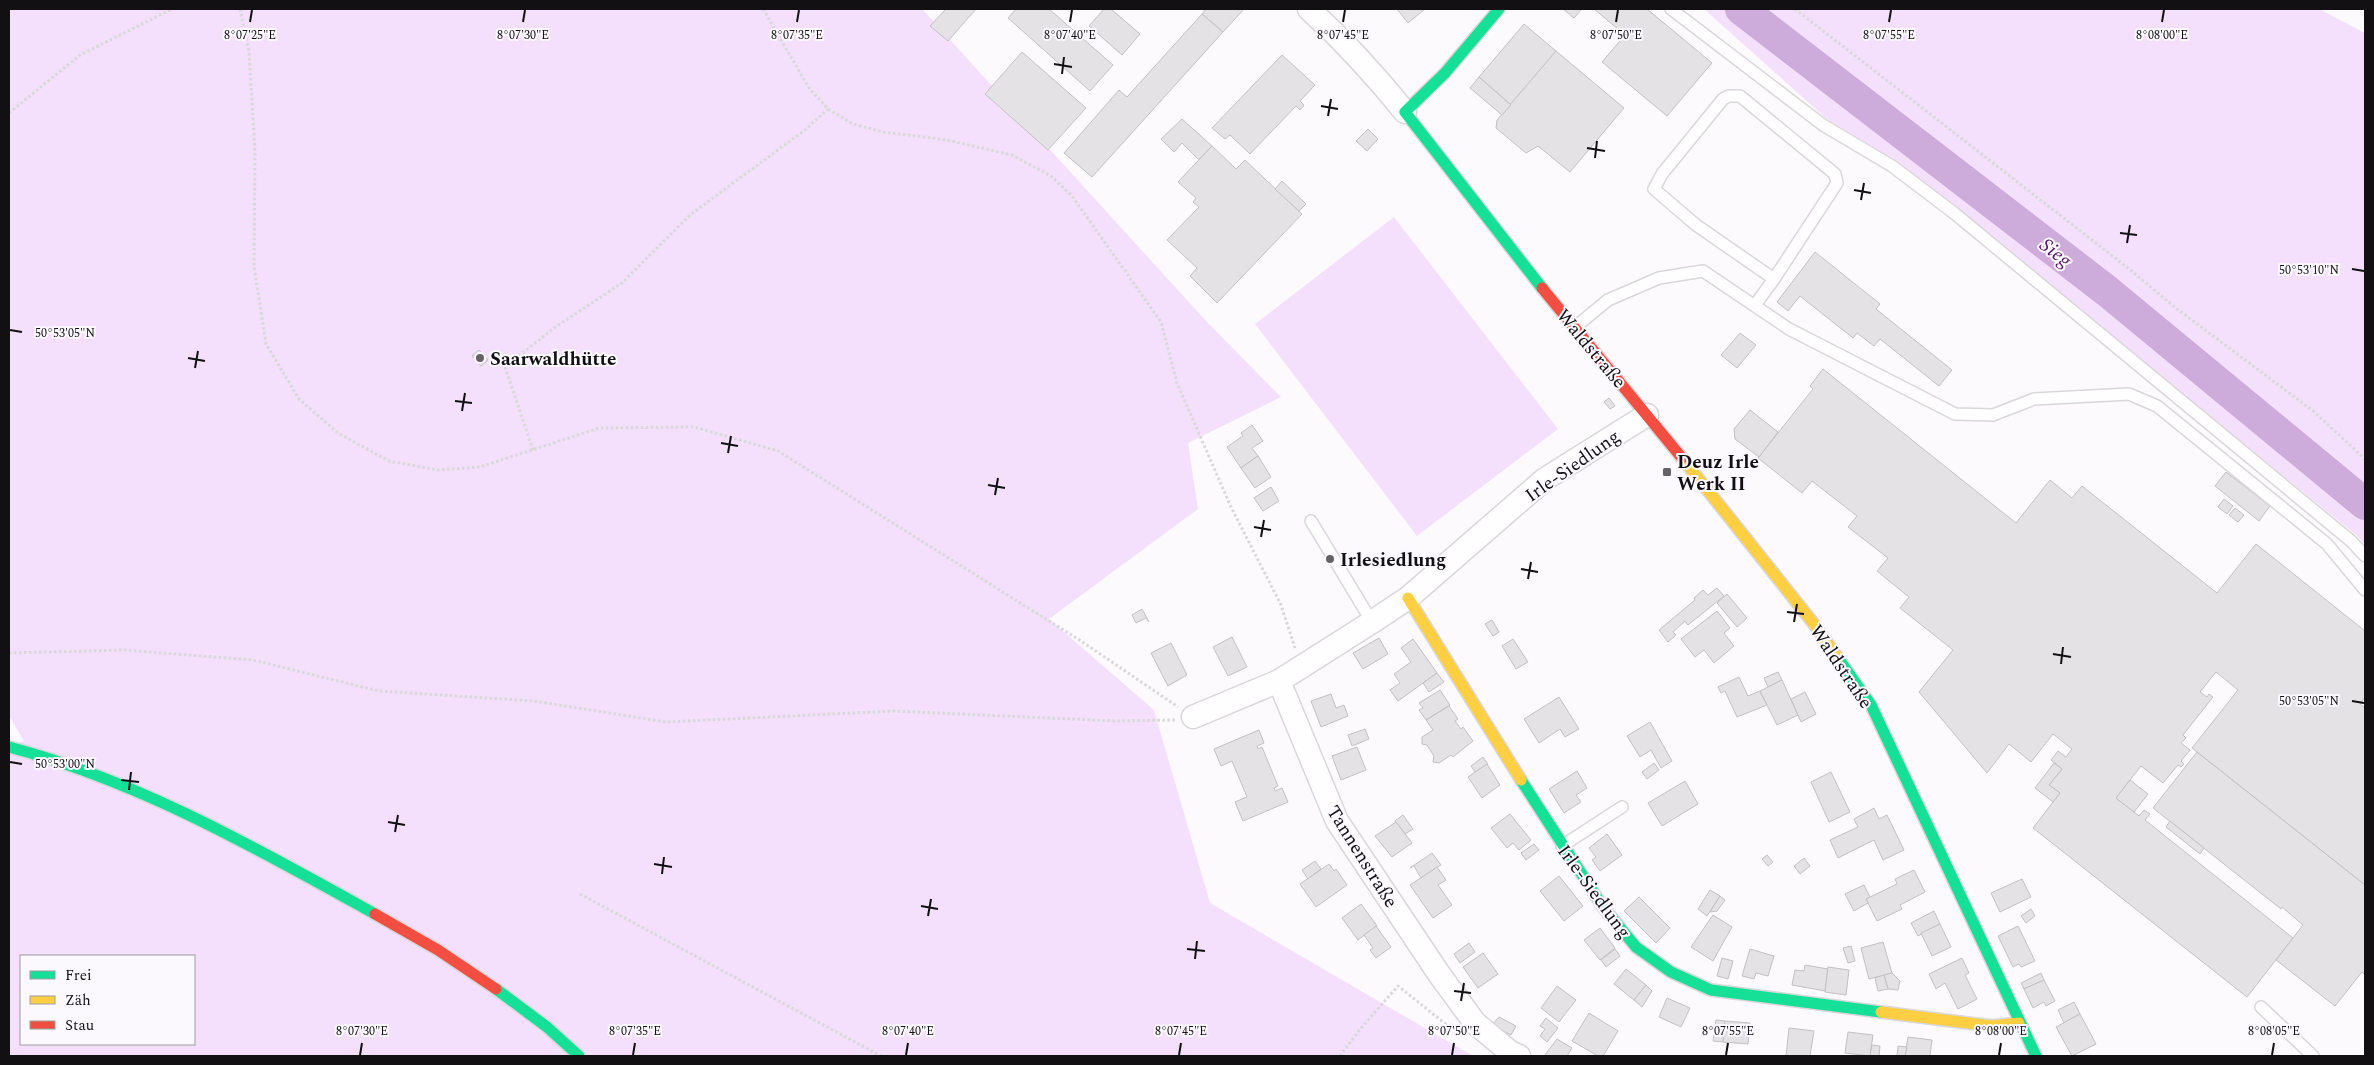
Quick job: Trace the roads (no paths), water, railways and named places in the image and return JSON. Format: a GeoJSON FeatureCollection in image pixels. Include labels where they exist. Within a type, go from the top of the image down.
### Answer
{"type":"FeatureCollection","features":[{"type":"Feature","properties":{"kind":"street","name":"Waldstraße"},"geometry":{"type":"LineString","coordinates":[[1309,9],[1344,41],[1405,112],[1574,328],[1725,510],[1814,624],[1871,705],[2036,1056]]}},
{"type":"Feature","properties":{"kind":"street"},"geometry":{"type":"LineString","coordinates":[[1405,112],[1445,72],[1499,9]]}},
{"type":"Feature","properties":{"kind":"street","name":"Irle-Siedlung"},"geometry":{"type":"LineString","coordinates":[[1279,682],[1408,598],[1545,480],[1647,415]]}},
{"type":"Feature","properties":{"kind":"street","name":"Irle-Siedlung"},"geometry":{"type":"LineString","coordinates":[[1408,598],[1562,846],[1603,907],[1636,947],[1671,972],[1711,990],[1992,1026],[2019,1023]]}},
{"type":"Feature","properties":{"kind":"street"},"geometry":{"type":"LineString","coordinates":[[1193,717],[1279,682]]}},
{"type":"Feature","properties":{"kind":"street","name":"Tannenstraße"},"geometry":{"type":"LineString","coordinates":[[1279,682],[1336,822],[1439,974],[1475,1022],[1510,1052],[1519,1056]]}},
{"type":"Feature","properties":{"kind":"street"},"geometry":{"type":"LineString","coordinates":[[9,746],[66,763],[134,790],[320,884],[468,970],[522,1009],[579,1056]]}},
{"type":"Feature","properties":{"kind":"lane"},"geometry":{"type":"LineString","coordinates":[[1671,9],[1823,125],[1892,166],[1954,213],[2351,541],[2365,556]]}},
{"type":"Feature","properties":{"kind":"lane"},"geometry":{"type":"LineString","coordinates":[[1755,305],[1774,280],[1837,184],[1835,174],[1740,96],[1729,96],[1723,99],[1662,174],[1654,189],[1696,225],[1774,280]]}},
{"type":"Feature","properties":{"kind":"lane"},"geometry":{"type":"LineString","coordinates":[[1574,328],[1608,300],[1659,278],[1703,271],[1789,329],[1956,414],[1993,415],[2034,399],[2129,394],[2157,406],[2327,544],[2365,590]]}},
{"type":"Feature","properties":{"kind":"lane"},"geometry":{"type":"LineString","coordinates":[[1311,521],[1372,622]]}},
{"type":"Feature","properties":{"kind":"lane"},"geometry":{"type":"LineString","coordinates":[[9,738],[28,751]]}},
{"type":"Feature","properties":{"kind":"lane"},"geometry":{"type":"LineString","coordinates":[[1562,846],[1622,807]]}},
{"type":"Feature","properties":{"kind":"lane"},"geometry":{"type":"LineString","coordinates":[[2261,1007],[2313,1056]]}},
{"type":"Feature","properties":{"kind":"waterway","name":"Sieg"},"geometry":{"type":"LineString","coordinates":[[1741,9],[2107,291],[2365,504]]}},
{"type":"Feature","properties":{"kind":"place","name":"Saarwaldhütte"},"geometry":{"type":"Point","coordinates":[480,358]}},
{"type":"Feature","properties":{"kind":"place","name":"Deuz Irle Werk II"},"geometry":{"type":"Point","coordinates":[1667,472]}},
{"type":"Feature","properties":{"kind":"place","name":"Irlesiedlung"},"geometry":{"type":"Point","coordinates":[1330,559]}}]}
